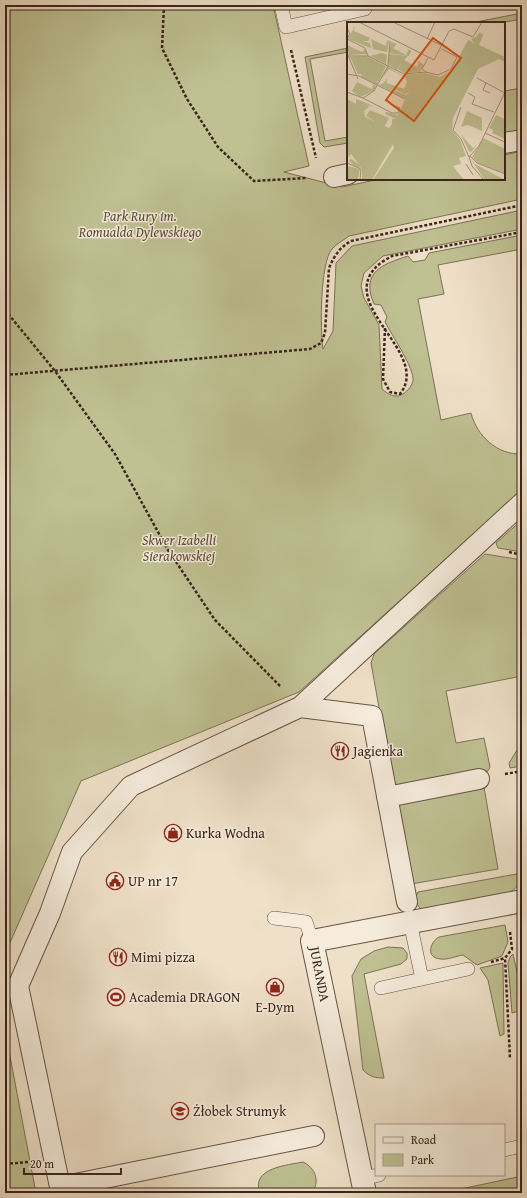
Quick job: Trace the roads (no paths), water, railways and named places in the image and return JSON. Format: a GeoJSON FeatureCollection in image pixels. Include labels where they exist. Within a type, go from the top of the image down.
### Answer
{"type":"FeatureCollection","features":[{"type":"Feature","properties":{"kind":"street"},"geometry":{"type":"LineString","coordinates":[[505,143],[522,140]]}},
{"type":"Feature","properties":{"kind":"street"},"geometry":{"type":"LineString","coordinates":[[314,1136],[63,1190],[18,986],[50,914],[72,852],[131,786],[300,707],[522,503]]}},
{"type":"Feature","properties":{"kind":"street"},"geometry":{"type":"LineString","coordinates":[[300,707],[372,716],[408,912]]}},
{"type":"Feature","properties":{"kind":"street"},"geometry":{"type":"LineString","coordinates":[[387,797],[479,779]]}},
{"type":"Feature","properties":{"kind":"street","name":"JURANDA"},"geometry":{"type":"LineString","coordinates":[[369,1182],[312,941],[408,912],[513,903]]}},
{"type":"Feature","properties":{"kind":"lane"},"geometry":{"type":"LineString","coordinates":[[282,5],[286,27],[365,9]]}},
{"type":"Feature","properties":{"kind":"lane"},"geometry":{"type":"LineString","coordinates":[[408,912],[422,978]]}},
{"type":"Feature","properties":{"kind":"lane"},"geometry":{"type":"LineString","coordinates":[[274,918],[306,922],[312,941]]}},
{"type":"Feature","properties":{"kind":"lane"},"geometry":{"type":"LineString","coordinates":[[381,988],[468,969]]}},
{"type":"Feature","properties":{"kind":"lane"},"geometry":{"type":"LineString","coordinates":[[505,1150],[522,1146]]}},
{"type":"Feature","properties":{"kind":"place","name":"Jagienka"},"geometry":{"type":"Point","coordinates":[340,751]}},
{"type":"Feature","properties":{"kind":"place","name":"Kurka Wodna"},"geometry":{"type":"Point","coordinates":[173,833]}},
{"type":"Feature","properties":{"kind":"place","name":"UP nr 17"},"geometry":{"type":"Point","coordinates":[115,881]}},
{"type":"Feature","properties":{"kind":"place","name":"Mimi pizza"},"geometry":{"type":"Point","coordinates":[118,957]}},
{"type":"Feature","properties":{"kind":"place","name":"E-Dym"},"geometry":{"type":"Point","coordinates":[275,987]}},
{"type":"Feature","properties":{"kind":"place","name":"Academia DRAGON"},"geometry":{"type":"Point","coordinates":[116,997]}},
{"type":"Feature","properties":{"kind":"place","name":"Żłobek Strumyk"},"geometry":{"type":"Point","coordinates":[180,1111]}},
{"type":"Feature","properties":{"kind":"park label","name":"Park Rury im. Romualda Dylewskiego"},"geometry":{"type":"Point","coordinates":[140,224]}},
{"type":"Feature","properties":{"kind":"park label","name":"Skwer Izabelli Sierakowskiej"},"geometry":{"type":"Point","coordinates":[179,548]}}]}
